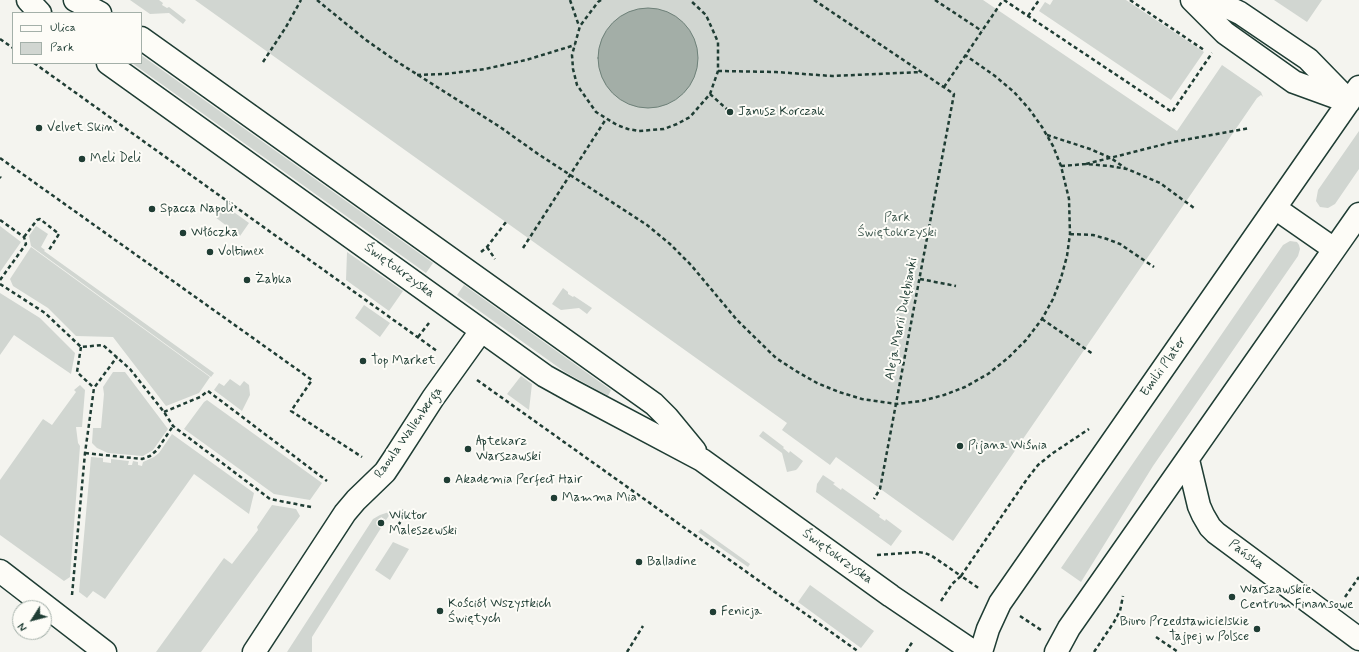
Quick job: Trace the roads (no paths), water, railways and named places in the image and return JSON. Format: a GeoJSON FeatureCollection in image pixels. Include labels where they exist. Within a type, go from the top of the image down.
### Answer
{"type":"FeatureCollection","features":[{"type":"Feature","properties":{"kind":"street"},"geometry":{"type":"LineString","coordinates":[[28,0],[39,12]]}},
{"type":"Feature","properties":{"kind":"street"},"geometry":{"type":"LineString","coordinates":[[75,0],[98,12]]}},
{"type":"Feature","properties":{"kind":"street"},"geometry":{"type":"LineString","coordinates":[[1192,0],[1225,34],[1294,82],[1354,94]]}},
{"type":"Feature","properties":{"kind":"street"},"geometry":{"type":"LineString","coordinates":[[1213,0],[1240,13],[1308,59],[1354,94]]}},
{"type":"Feature","properties":{"kind":"street","name":"Świętokrzyska"},"geometry":{"type":"LineString","coordinates":[[142,39],[654,404],[667,417],[702,460]]}},
{"type":"Feature","properties":{"kind":"street","name":"Świętokrzyska"},"geometry":{"type":"LineString","coordinates":[[109,64],[545,376],[702,460],[927,621],[974,652]]}},
{"type":"Feature","properties":{"kind":"street","name":"Emilii Plater"},"geometry":{"type":"LineString","coordinates":[[981,652],[988,629],[1000,603],[1354,94]]}},
{"type":"Feature","properties":{"kind":"street"},"geometry":{"type":"LineString","coordinates":[[1275,208],[1334,250]]}},
{"type":"Feature","properties":{"kind":"street"},"geometry":{"type":"LineString","coordinates":[[1056,652],[1069,628],[1334,250],[1355,228]]}},
{"type":"Feature","properties":{"kind":"street","name":"Raoula Wallenberga"},"geometry":{"type":"LineString","coordinates":[[254,652],[345,513],[356,500],[385,472],[433,398],[482,330]]}},
{"type":"Feature","properties":{"kind":"street","name":"Pańska"},"geometry":{"type":"LineString","coordinates":[[1188,460],[1199,506],[1210,527],[1359,639]]}},
{"type":"Feature","properties":{"kind":"street"},"geometry":{"type":"LineString","coordinates":[[0,571],[105,652]]}},
{"type":"Feature","properties":{"kind":"place","name":"Janusz Korczak"},"geometry":{"type":"Point","coordinates":[730,112]}},
{"type":"Feature","properties":{"kind":"place","name":"Velvet Skin"},"geometry":{"type":"Point","coordinates":[39,128]}},
{"type":"Feature","properties":{"kind":"place","name":"Meli Deli"},"geometry":{"type":"Point","coordinates":[82,159]}},
{"type":"Feature","properties":{"kind":"place","name":"Spacca Napoli"},"geometry":{"type":"Point","coordinates":[152,209]}},
{"type":"Feature","properties":{"kind":"place","name":"Włóczka"},"geometry":{"type":"Point","coordinates":[183,233]}},
{"type":"Feature","properties":{"kind":"place","name":"Voltimex"},"geometry":{"type":"Point","coordinates":[210,252]}},
{"type":"Feature","properties":{"kind":"place","name":"Żabka"},"geometry":{"type":"Point","coordinates":[247,280]}},
{"type":"Feature","properties":{"kind":"place","name":"Top Market"},"geometry":{"type":"Point","coordinates":[363,361]}},
{"type":"Feature","properties":{"kind":"place","name":"Pijana Wiśnia"},"geometry":{"type":"Point","coordinates":[960,446]}},
{"type":"Feature","properties":{"kind":"place","name":"Aptekarz Warszawski"},"geometry":{"type":"Point","coordinates":[468,449]}},
{"type":"Feature","properties":{"kind":"place","name":"Akademia Perfect Hair"},"geometry":{"type":"Point","coordinates":[447,480]}},
{"type":"Feature","properties":{"kind":"place","name":"Mamma Mia"},"geometry":{"type":"Point","coordinates":[554,498]}},
{"type":"Feature","properties":{"kind":"place","name":"Wiktor Maleszewski"},"geometry":{"type":"Point","coordinates":[381,523]}},
{"type":"Feature","properties":{"kind":"place","name":"Balladine"},"geometry":{"type":"Point","coordinates":[639,562]}},
{"type":"Feature","properties":{"kind":"place","name":"Warszawskie Centrum Finansowe"},"geometry":{"type":"Point","coordinates":[1232,597]}},
{"type":"Feature","properties":{"kind":"place","name":"Kościół Wszystkich Świętych"},"geometry":{"type":"Point","coordinates":[440,611]}},
{"type":"Feature","properties":{"kind":"place","name":"Fenicja"},"geometry":{"type":"Point","coordinates":[713,612]}},
{"type":"Feature","properties":{"kind":"place","name":"Biuro Przedstawicielskie Tajpej w Polsce"},"geometry":{"type":"Point","coordinates":[1257,629]}},
{"type":"Feature","properties":{"kind":"park label","name":"Park Świętokrzyski"},"geometry":{"type":"Point","coordinates":[897,226]}}]}
